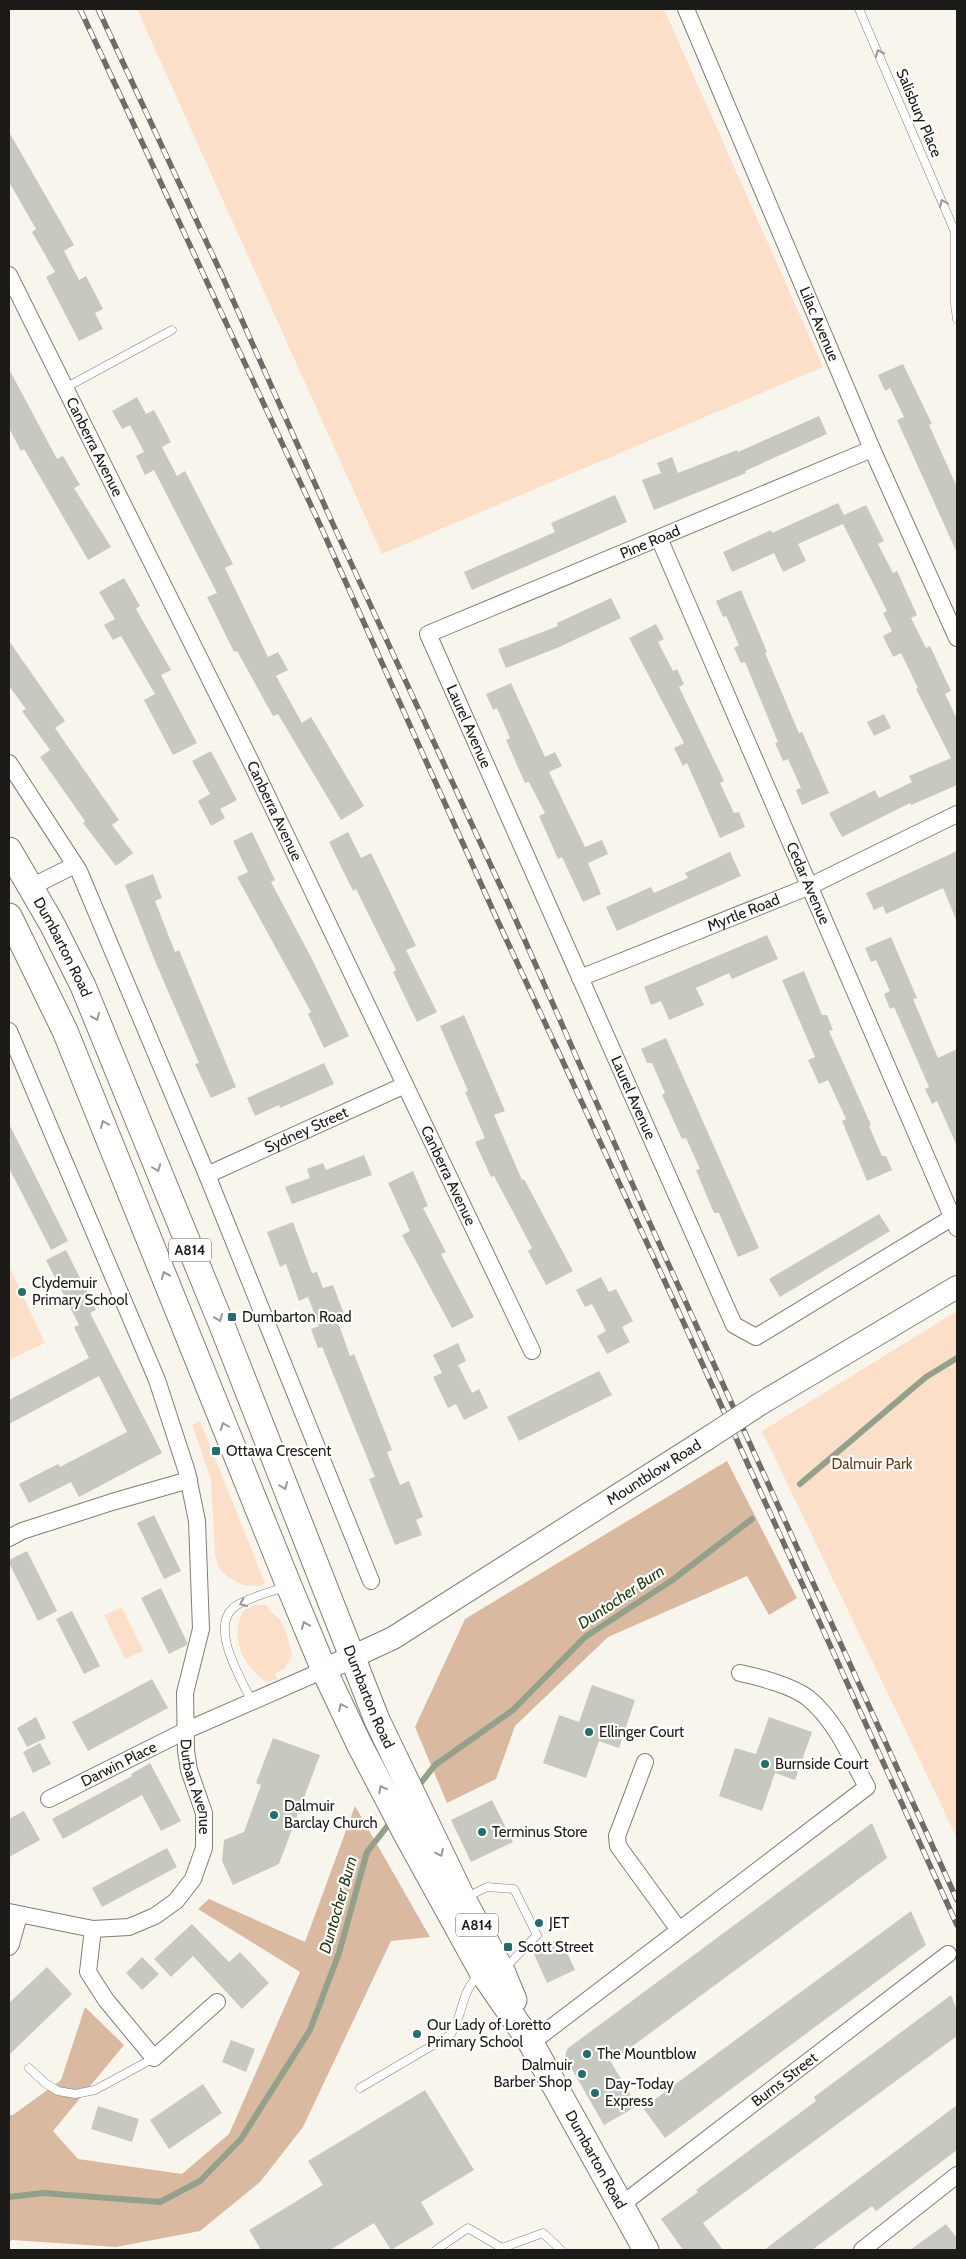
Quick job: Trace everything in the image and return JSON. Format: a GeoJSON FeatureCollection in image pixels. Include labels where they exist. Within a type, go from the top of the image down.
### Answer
{"type":"FeatureCollection","features":[{"type":"Feature","properties":{"kind":"main road","name":"Dumbarton Road"},"geometry":{"type":"LineString","coordinates":[[9,850],[31,887],[83,986],[223,1328],[377,1720],[418,1809],[463,1899],[492,1972]]}},
{"type":"Feature","properties":{"kind":"main road","name":"Dumbarton Road"},"geometry":{"type":"LineString","coordinates":[[9,916],[39,975],[72,1049],[289,1586],[324,1670],[359,1744],[405,1832],[492,1972],[646,2250]]}},
{"type":"Feature","properties":{"kind":"street","name":"Lilac Avenue"},"geometry":{"type":"LineString","coordinates":[[686,9],[872,449],[957,638]]}},
{"type":"Feature","properties":{"kind":"street","name":"Canberra Avenue"},"geometry":{"type":"LineString","coordinates":[[9,275],[252,764],[532,1351]]}},
{"type":"Feature","properties":{"kind":"street","name":"Pine Road"},"geometry":{"type":"LineString","coordinates":[[428,634],[872,449]]}},
{"type":"Feature","properties":{"kind":"street","name":"Cedar Avenue"},"geometry":{"type":"LineString","coordinates":[[659,538],[808,887],[955,1222]]}},
{"type":"Feature","properties":{"kind":"street","name":"Laurel Avenue"},"geometry":{"type":"LineString","coordinates":[[428,634],[734,1325],[756,1337],[955,1222]]}},
{"type":"Feature","properties":{"kind":"street"},"geometry":{"type":"LineString","coordinates":[[9,763],[75,865],[207,1175],[371,1581]]}},
{"type":"Feature","properties":{"kind":"street","name":"Myrtle Road"},"geometry":{"type":"LineString","coordinates":[[580,978],[808,887],[957,814]]}},
{"type":"Feature","properties":{"kind":"street"},"geometry":{"type":"LineString","coordinates":[[31,887],[75,865]]}},
{"type":"Feature","properties":{"kind":"street"},"geometry":{"type":"LineString","coordinates":[[9,1032],[157,1380],[188,1480],[197,1521],[201,1629],[185,1693],[186,1730]]}},
{"type":"Feature","properties":{"kind":"street","name":"Sydney Street"},"geometry":{"type":"LineString","coordinates":[[207,1175],[405,1085]]}},
{"type":"Feature","properties":{"kind":"street","name":"Mountblow Road"},"geometry":{"type":"LineString","coordinates":[[324,1670],[393,1638],[760,1404],[957,1287]]}},
{"type":"Feature","properties":{"kind":"street"},"geometry":{"type":"LineString","coordinates":[[9,1538],[22,1531],[188,1480]]}},
{"type":"Feature","properties":{"kind":"street","name":"Durban Avenue"},"geometry":{"type":"LineString","coordinates":[[14,1913],[93,1929],[129,1927],[155,1916],[176,1901],[193,1879],[204,1848],[204,1813],[188,1770],[186,1730],[324,1670]]}},
{"type":"Feature","properties":{"kind":"street"},"geometry":{"type":"LineString","coordinates":[[531,2043],[867,1787],[832,1722],[807,1697],[768,1680],[740,1673]]}},
{"type":"Feature","properties":{"kind":"street","name":"Darwin Place"},"geometry":{"type":"LineString","coordinates":[[49,1800],[186,1730]]}},
{"type":"Feature","properties":{"kind":"street"},"geometry":{"type":"LineString","coordinates":[[645,1762],[617,1836],[618,1846],[679,1930]]}},
{"type":"Feature","properties":{"kind":"street"},"geometry":{"type":"LineString","coordinates":[[9,1947],[11,1944],[14,1913]]}},
{"type":"Feature","properties":{"kind":"street"},"geometry":{"type":"LineString","coordinates":[[93,1929],[88,1972],[106,2000],[154,2058],[217,2002]]}},
{"type":"Feature","properties":{"kind":"street","name":"Burns Street"},"geometry":{"type":"LineString","coordinates":[[621,2205],[948,1954]]}},
{"type":"Feature","properties":{"kind":"street"},"geometry":{"type":"LineString","coordinates":[[862,2250],[957,2175]]}},
{"type":"Feature","properties":{"kind":"lane","name":"Salisbury Place"},"geometry":{"type":"LineString","coordinates":[[859,9],[955,232],[955,304],[957,319]]}},
{"type":"Feature","properties":{"kind":"lane"},"geometry":{"type":"LineString","coordinates":[[65,388],[172,330]]}},
{"type":"Feature","properties":{"kind":"lane"},"geometry":{"type":"LineString","coordinates":[[252,1702],[227,1646],[224,1633],[226,1621],[230,1612],[238,1604],[289,1586]]}},
{"type":"Feature","properties":{"kind":"lane"},"geometry":{"type":"LineString","coordinates":[[360,2088],[450,2035],[454,2029],[469,1984],[492,1972],[537,1935],[514,1889],[487,1887],[463,1899]]}},
{"type":"Feature","properties":{"kind":"lane"},"geometry":{"type":"LineString","coordinates":[[29,2068],[45,2084],[58,2091],[75,2094],[95,2090],[154,2058]]}},
{"type":"Feature","properties":{"kind":"lane"},"geometry":{"type":"LineString","coordinates":[[436,2250],[468,2228],[502,2248],[543,2233],[562,2250]]}},
{"type":"Feature","properties":{"kind":"green space"},"geometry":{"type":"Polygon","coordinates":[[[137,9],[664,9],[823,367],[382,554],[137,9]]]}},
{"type":"Feature","properties":{"kind":"green space"},"geometry":{"type":"Polygon","coordinates":[[[9,1266],[45,1343],[9,1360],[9,1266]]]}},
{"type":"Feature","properties":{"kind":"green space","name":"Dalmuir Park"},"geometry":{"type":"Polygon","coordinates":[[[957,1311],[957,1838],[762,1431],[957,1311]]]}},
{"type":"Feature","properties":{"kind":"green space"},"geometry":{"type":"Polygon","coordinates":[[[200,1421],[265,1583],[260,1586],[243,1585],[228,1577],[219,1569],[215,1556],[211,1479],[192,1425],[200,1421]]]}},
{"type":"Feature","properties":{"kind":"green space"},"geometry":{"type":"Polygon","coordinates":[[[255,1605],[266,1605],[280,1620],[288,1637],[292,1656],[284,1669],[275,1675],[278,1679],[267,1682],[251,1668],[240,1650],[238,1640],[239,1620],[244,1610],[255,1605]]]}},
{"type":"Feature","properties":{"kind":"green space"},"geometry":{"type":"Polygon","coordinates":[[[122,1607],[143,1651],[125,1659],[104,1615],[122,1607]]]}},
{"type":"Feature","properties":{"kind":"shaded area"},"geometry":{"type":"Polygon","coordinates":[[[727,1461],[797,1598],[769,1615],[747,1576],[608,1637],[515,1726],[496,1779],[447,1803],[415,1727],[465,1619],[727,1461]]]}},
{"type":"Feature","properties":{"kind":"shaded area"},"geometry":{"type":"Polygon","coordinates":[[[355,1806],[430,1937],[391,1941],[303,2127],[260,2182],[200,2231],[116,2247],[12,2240],[9,2242],[9,2115],[13,2115],[61,2080],[85,2007],[124,2045],[53,2131],[78,2159],[182,2174],[229,2134],[300,1972],[198,1909],[209,1899],[305,1942],[355,1806]]]}},
{"type":"Feature","properties":{"kind":"building"},"geometry":{"type":"Polygon","coordinates":[[[9,132],[74,245],[64,251],[79,280],[86,276],[103,309],[95,313],[103,329],[79,341],[46,277],[55,272],[32,232],[36,229],[9,182],[9,132]]]}},
{"type":"Feature","properties":{"kind":"building"},"geometry":{"type":"Polygon","coordinates":[[[903,364],[932,424],[929,425],[957,487],[957,553],[897,420],[904,417],[890,388],[885,391],[878,375],[903,364]]]}},
{"type":"Feature","properties":{"kind":"building"},"geometry":{"type":"Polygon","coordinates":[[[9,369],[57,459],[63,456],[80,485],[74,488],[111,547],[88,560],[24,449],[21,451],[9,428],[9,369]]]}},
{"type":"Feature","properties":{"kind":"building"},"geometry":{"type":"Polygon","coordinates":[[[137,397],[146,414],[154,410],[171,442],[162,447],[177,476],[185,471],[233,564],[225,568],[268,657],[278,652],[288,670],[276,676],[302,723],[311,717],[364,806],[341,820],[278,714],[273,716],[237,651],[234,652],[207,597],[217,593],[154,470],[145,475],[136,456],[144,452],[130,425],[122,429],[112,411],[137,397]]]}},
{"type":"Feature","properties":{"kind":"building"},"geometry":{"type":"Polygon","coordinates":[[[819,416],[827,434],[745,471],[746,473],[654,510],[642,480],[661,473],[657,463],[672,457],[678,473],[737,450],[738,452],[819,416]]]}},
{"type":"Feature","properties":{"kind":"building"},"geometry":{"type":"Polygon","coordinates":[[[615,495],[627,522],[472,590],[464,572],[555,532],[551,523],[615,495]]]}},
{"type":"Feature","properties":{"kind":"building"},"geometry":{"type":"Polygon","coordinates":[[[838,503],[844,515],[866,505],[884,541],[878,544],[893,573],[897,571],[917,615],[911,618],[926,648],[930,646],[951,691],[945,694],[957,719],[957,785],[911,805],[910,803],[842,837],[829,813],[875,790],[879,798],[912,782],[909,776],[951,758],[916,689],[918,688],[901,653],[893,657],[883,636],[892,631],[883,613],[887,611],[843,524],[798,544],[806,561],[783,572],[774,553],[732,572],[723,552],[771,530],[772,533],[838,503]]]}},
{"type":"Feature","properties":{"kind":"building"},"geometry":{"type":"Polygon","coordinates":[[[124,578],[140,606],[136,609],[171,670],[161,675],[197,743],[173,755],[144,700],[155,694],[121,636],[113,640],[104,625],[115,619],[99,592],[124,578]]]}},
{"type":"Feature","properties":{"kind":"building"},"geometry":{"type":"Polygon","coordinates":[[[741,590],[799,733],[802,732],[829,793],[802,805],[796,790],[801,788],[788,759],[783,761],[775,743],[778,742],[745,662],[741,663],[734,648],[739,645],[726,616],[723,617],[716,601],[741,590]]]}},
{"type":"Feature","properties":{"kind":"building"},"geometry":{"type":"Polygon","coordinates":[[[611,598],[621,618],[557,648],[506,668],[498,649],[558,626],[557,623],[611,598]]]}},
{"type":"Feature","properties":{"kind":"building"},"geometry":{"type":"Polygon","coordinates":[[[656,624],[664,639],[658,642],[673,671],[677,669],[684,684],[679,687],[724,781],[720,783],[734,813],[739,812],[745,827],[720,838],[687,763],[683,766],[674,748],[684,743],[629,638],[656,624]]]}},
{"type":"Feature","properties":{"kind":"building"},"geometry":{"type":"Polygon","coordinates":[[[9,641],[65,721],[55,728],[119,820],[112,825],[133,853],[116,866],[83,823],[85,821],[40,757],[50,750],[22,711],[26,709],[9,686],[9,641]]]}},
{"type":"Feature","properties":{"kind":"building"},"geometry":{"type":"Polygon","coordinates":[[[511,683],[545,757],[555,752],[562,766],[549,772],[585,847],[602,840],[608,854],[588,863],[601,894],[583,902],[562,857],[558,859],[539,816],[545,813],[529,782],[525,783],[506,740],[510,738],[497,708],[493,710],[486,694],[511,683]]]}},
{"type":"Feature","properties":{"kind":"building"},"geometry":{"type":"Polygon","coordinates":[[[884,714],[891,728],[874,736],[867,722],[884,714]]]}},
{"type":"Feature","properties":{"kind":"building"},"geometry":{"type":"Polygon","coordinates":[[[211,751],[237,800],[220,809],[225,818],[211,826],[198,801],[210,794],[192,761],[211,751]]]}},
{"type":"Feature","properties":{"kind":"building"},"geometry":{"type":"Polygon","coordinates":[[[252,832],[275,880],[271,882],[312,959],[349,1036],[324,1048],[308,1014],[311,1012],[237,877],[248,872],[233,841],[252,832]]]}},
{"type":"Feature","properties":{"kind":"building"},"geometry":{"type":"Polygon","coordinates":[[[348,832],[361,858],[371,853],[416,946],[406,950],[437,1012],[417,1022],[393,972],[396,970],[356,889],[353,891],[329,842],[348,832]]]}},
{"type":"Feature","properties":{"kind":"building"},"geometry":{"type":"Polygon","coordinates":[[[957,851],[957,922],[943,888],[886,914],[883,906],[874,910],[866,893],[957,851]]]}},
{"type":"Feature","properties":{"kind":"building"},"geometry":{"type":"Polygon","coordinates":[[[730,852],[741,876],[617,931],[606,907],[651,887],[654,893],[688,878],[685,873],[730,852]]]}},
{"type":"Feature","properties":{"kind":"building"},"geometry":{"type":"Polygon","coordinates":[[[153,874],[162,898],[155,901],[175,952],[179,950],[236,1087],[211,1098],[195,1064],[199,1063],[125,885],[153,874]]]}},
{"type":"Feature","properties":{"kind":"building"},"geometry":{"type":"Polygon","coordinates":[[[767,935],[778,959],[732,979],[729,973],[696,988],[704,1005],[669,1020],[661,1001],[651,1005],[644,987],[767,935]]]}},
{"type":"Feature","properties":{"kind":"building"},"geometry":{"type":"Polygon","coordinates":[[[891,937],[917,998],[913,999],[938,1058],[957,1049],[957,1146],[937,1101],[932,1104],[925,1089],[929,1087],[894,1007],[890,1009],[884,994],[890,991],[876,960],[871,962],[865,948],[891,937]]]}},
{"type":"Feature","properties":{"kind":"building"},"geometry":{"type":"Polygon","coordinates":[[[804,971],[822,1015],[827,1015],[833,1030],[829,1031],[871,1125],[869,1126],[882,1156],[886,1156],[892,1170],[867,1181],[842,1121],[846,1119],[828,1080],[819,1084],[808,1060],[815,1057],[782,980],[804,971]]]}},
{"type":"Feature","properties":{"kind":"building"},"geometry":{"type":"Polygon","coordinates":[[[464,1015],[505,1111],[494,1115],[522,1180],[524,1179],[573,1271],[546,1285],[528,1251],[532,1248],[494,1176],[491,1177],[475,1142],[485,1138],[465,1092],[468,1091],[440,1026],[464,1015]]]}},
{"type":"Feature","properties":{"kind":"building"},"geometry":{"type":"Polygon","coordinates":[[[666,1038],[759,1248],[738,1257],[719,1213],[714,1213],[696,1170],[700,1169],[686,1138],[682,1139],[662,1095],[665,1093],[652,1063],[647,1063],[641,1049],[666,1038]]]}},
{"type":"Feature","properties":{"kind":"building"},"geometry":{"type":"Polygon","coordinates":[[[324,1063],[334,1084],[280,1108],[279,1105],[255,1116],[247,1098],[324,1063]]]}},
{"type":"Feature","properties":{"kind":"building"},"geometry":{"type":"Polygon","coordinates":[[[9,1124],[68,1241],[51,1250],[9,1168],[9,1124]]]}},
{"type":"Feature","properties":{"kind":"building"},"geometry":{"type":"Polygon","coordinates":[[[364,1155],[372,1175],[292,1204],[285,1187],[310,1178],[307,1169],[323,1163],[326,1170],[364,1155]]]}},
{"type":"Feature","properties":{"kind":"building"},"geometry":{"type":"Polygon","coordinates":[[[413,1171],[428,1206],[423,1208],[446,1252],[441,1254],[474,1317],[452,1328],[402,1235],[410,1231],[388,1183],[413,1171]]]}},
{"type":"Feature","properties":{"kind":"building"},"geometry":{"type":"Polygon","coordinates":[[[879,1214],[890,1231],[780,1297],[769,1279],[879,1214]]]}},
{"type":"Feature","properties":{"kind":"building"},"geometry":{"type":"Polygon","coordinates":[[[293,1222],[312,1273],[317,1272],[323,1288],[333,1285],[346,1319],[338,1322],[350,1356],[354,1354],[392,1450],[387,1452],[400,1485],[409,1481],[423,1517],[416,1520],[422,1535],[395,1545],[369,1479],[375,1477],[322,1347],[318,1348],[311,1329],[319,1326],[308,1297],[299,1301],[286,1264],[280,1267],[267,1232],[293,1222]]]}},
{"type":"Feature","properties":{"kind":"building"},"geometry":{"type":"Polygon","coordinates":[[[66,1250],[96,1310],[90,1313],[162,1453],[79,1497],[71,1482],[29,1503],[19,1484],[58,1464],[60,1467],[127,1432],[99,1376],[9,1424],[9,1400],[89,1358],[74,1327],[79,1325],[46,1260],[66,1250]]]}},
{"type":"Feature","properties":{"kind":"building"},"geometry":{"type":"Polygon","coordinates":[[[601,1277],[609,1292],[616,1289],[633,1321],[622,1327],[630,1342],[607,1354],[597,1336],[606,1331],[592,1304],[585,1307],[576,1290],[601,1277]]]}},
{"type":"Feature","properties":{"kind":"building"},"geometry":{"type":"Polygon","coordinates":[[[458,1343],[466,1361],[458,1365],[472,1393],[479,1389],[488,1408],[464,1420],[456,1404],[448,1408],[433,1377],[442,1373],[433,1355],[458,1343]]]}},
{"type":"Feature","properties":{"kind":"building"},"geometry":{"type":"Polygon","coordinates":[[[599,1371],[612,1395],[519,1441],[507,1417],[599,1371]]]}},
{"type":"Feature","properties":{"kind":"building"},"geometry":{"type":"Polygon","coordinates":[[[154,1515],[181,1571],[164,1579],[137,1523],[154,1515]]]}},
{"type":"Feature","properties":{"kind":"building"},"geometry":{"type":"Polygon","coordinates":[[[27,1551],[57,1611],[38,1621],[9,1563],[9,1560],[27,1551]]]}},
{"type":"Feature","properties":{"kind":"building"},"geometry":{"type":"Polygon","coordinates":[[[161,1588],[187,1642],[187,1645],[169,1654],[141,1598],[161,1588]]]}},
{"type":"Feature","properties":{"kind":"building"},"geometry":{"type":"Polygon","coordinates":[[[72,1611],[100,1666],[84,1674],[56,1619],[72,1611]]]}},
{"type":"Feature","properties":{"kind":"building"},"geometry":{"type":"Polygon","coordinates":[[[152,1679],[168,1708],[88,1751],[72,1722],[152,1679]]]}},
{"type":"Feature","properties":{"kind":"building","name":"Ellinger Court"},"geometry":{"type":"Polygon","coordinates":[[[592,1685],[635,1700],[619,1748],[599,1741],[586,1778],[543,1763],[559,1715],[579,1722],[592,1685]]]}},
{"type":"Feature","properties":{"kind":"building"},"geometry":{"type":"Polygon","coordinates":[[[36,1717],[46,1738],[27,1747],[17,1728],[36,1717]]]}},
{"type":"Feature","properties":{"kind":"building","name":"Burnside Court"},"geometry":{"type":"Polygon","coordinates":[[[769,1717],[812,1732],[795,1780],[775,1773],[762,1811],[719,1796],[735,1748],[756,1754],[769,1717]]]}},
{"type":"Feature","properties":{"kind":"building","name":"Dalmuir Barclay Church"},"geometry":{"type":"Polygon","coordinates":[[[273,1738],[320,1755],[279,1864],[233,1885],[222,1861],[224,1840],[244,1832],[261,1785],[256,1783],[273,1738]]]}},
{"type":"Feature","properties":{"kind":"building"},"geometry":{"type":"Polygon","coordinates":[[[40,1743],[51,1764],[33,1773],[23,1752],[40,1743]]]}},
{"type":"Feature","properties":{"kind":"building"},"geometry":{"type":"Polygon","coordinates":[[[150,1763],[181,1821],[161,1831],[142,1795],[63,1839],[52,1819],[132,1776],[131,1774],[150,1763]]]}},
{"type":"Feature","properties":{"kind":"building"},"geometry":{"type":"Polygon","coordinates":[[[492,1800],[513,1842],[471,1862],[451,1820],[492,1800]]]}},
{"type":"Feature","properties":{"kind":"building"},"geometry":{"type":"Polygon","coordinates":[[[24,1811],[40,1840],[9,1857],[9,1819],[24,1811]]]}},
{"type":"Feature","properties":{"kind":"building"},"geometry":{"type":"Polygon","coordinates":[[[872,1823],[887,1858],[611,2062],[637,2106],[604,2125],[565,2057],[567,2049],[872,1823]]]}},
{"type":"Feature","properties":{"kind":"building"},"geometry":{"type":"Polygon","coordinates":[[[167,1848],[177,1867],[102,1907],[92,1888],[167,1848]]]}},
{"type":"Feature","properties":{"kind":"building"},"geometry":{"type":"Polygon","coordinates":[[[911,1911],[926,1945],[665,2138],[643,2108],[911,1911]]]}},
{"type":"Feature","properties":{"kind":"building"},"geometry":{"type":"Polygon","coordinates":[[[192,1924],[229,1962],[240,1952],[269,1983],[242,2009],[193,1956],[171,1977],[154,1959],[192,1924]]]}},
{"type":"Feature","properties":{"kind":"building"},"geometry":{"type":"Polygon","coordinates":[[[561,1939],[575,1970],[547,1983],[533,1952],[561,1939]]]}},
{"type":"Feature","properties":{"kind":"building"},"geometry":{"type":"Polygon","coordinates":[[[142,1957],[159,1974],[142,1990],[126,1973],[142,1957]]]}},
{"type":"Feature","properties":{"kind":"building"},"geometry":{"type":"Polygon","coordinates":[[[47,1967],[72,1994],[9,2055],[9,2003],[47,1967]]]}},
{"type":"Feature","properties":{"kind":"building"},"geometry":{"type":"Polygon","coordinates":[[[951,1995],[957,2010],[957,2036],[703,2223],[723,2250],[683,2250],[661,2219],[698,2192],[696,2190],[816,2101],[814,2097],[951,1995]]]}},
{"type":"Feature","properties":{"kind":"building"},"geometry":{"type":"Polygon","coordinates":[[[231,2040],[255,2049],[246,2072],[222,2062],[231,2040]]]}},
{"type":"Feature","properties":{"kind":"building"},"geometry":{"type":"Polygon","coordinates":[[[203,2084],[222,2113],[169,2149],[150,2120],[203,2084]]]}},
{"type":"Feature","properties":{"kind":"building"},"geometry":{"type":"Polygon","coordinates":[[[425,2090],[474,2170],[421,2202],[434,2224],[391,2250],[374,2223],[330,2250],[261,2250],[249,2230],[323,2185],[308,2161],[425,2090]]]}},
{"type":"Feature","properties":{"kind":"building"},"geometry":{"type":"Polygon","coordinates":[[[957,2105],[957,2150],[876,2211],[872,2206],[812,2250],[764,2250],[957,2105]]]}},
{"type":"Feature","properties":{"kind":"building"},"geometry":{"type":"Polygon","coordinates":[[[98,2106],[139,2119],[132,2142],[91,2129],[98,2106]]]}},
{"type":"Feature","properties":{"kind":"building"},"geometry":{"type":"Polygon","coordinates":[[[946,2224],[957,2238],[957,2250],[910,2250],[946,2224]]]}},
{"type":"Feature","properties":{"kind":"waterway","name":"Duntocher Burn"},"geometry":{"type":"LineString","coordinates":[[800,1484],[926,1377],[957,1358]]}},
{"type":"Feature","properties":{"kind":"waterway","name":"Duntocher Burn"},"geometry":{"type":"LineString","coordinates":[[416,1789],[435,1765],[513,1710],[585,1637],[671,1581],[752,1519]]}},
{"type":"Feature","properties":{"kind":"waterway","name":"Duntocher Burn"},"geometry":{"type":"LineString","coordinates":[[9,2197],[43,2193],[160,2202],[200,2181],[241,2139],[310,2030],[339,1953],[367,1852],[393,1819]]}},
{"type":"Feature","properties":{"kind":"railway"},"geometry":{"type":"LineString","coordinates":[[80,9],[321,527],[495,915],[672,1297],[957,1925]]}},
{"type":"Feature","properties":{"kind":"railway"},"geometry":{"type":"LineString","coordinates":[[98,9],[220,271],[332,522],[511,909],[643,1208],[957,1900]]}},
{"type":"Feature","properties":{"kind":"place","name":"Clydemuir Primary School"},"geometry":{"type":"Point","coordinates":[22,1292]}},
{"type":"Feature","properties":{"kind":"place","name":"Dumbarton Road"},"geometry":{"type":"Point","coordinates":[232,1317]}},
{"type":"Feature","properties":{"kind":"place","name":"Ottawa Crescent"},"geometry":{"type":"Point","coordinates":[216,1451]}},
{"type":"Feature","properties":{"kind":"place","name":"Ellinger Court"},"geometry":{"type":"Point","coordinates":[589,1732]}},
{"type":"Feature","properties":{"kind":"place","name":"Burnside Court"},"geometry":{"type":"Point","coordinates":[765,1764]}},
{"type":"Feature","properties":{"kind":"place","name":"Dalmuir Barclay Church"},"geometry":{"type":"Point","coordinates":[274,1815]}},
{"type":"Feature","properties":{"kind":"place","name":"Terminus Store"},"geometry":{"type":"Point","coordinates":[482,1832]}},
{"type":"Feature","properties":{"kind":"place","name":"JET"},"geometry":{"type":"Point","coordinates":[539,1923]}},
{"type":"Feature","properties":{"kind":"place","name":"Scott Street"},"geometry":{"type":"Point","coordinates":[508,1947]}},
{"type":"Feature","properties":{"kind":"place","name":"Our Lady of Loretto Primary School"},"geometry":{"type":"Point","coordinates":[417,2034]}},
{"type":"Feature","properties":{"kind":"place","name":"The Mountblow"},"geometry":{"type":"Point","coordinates":[587,2054]}},
{"type":"Feature","properties":{"kind":"place","name":"Dalmuir Barber Shop"},"geometry":{"type":"Point","coordinates":[582,2074]}},
{"type":"Feature","properties":{"kind":"place","name":"Day-Today Express"},"geometry":{"type":"Point","coordinates":[595,2093]}}]}
